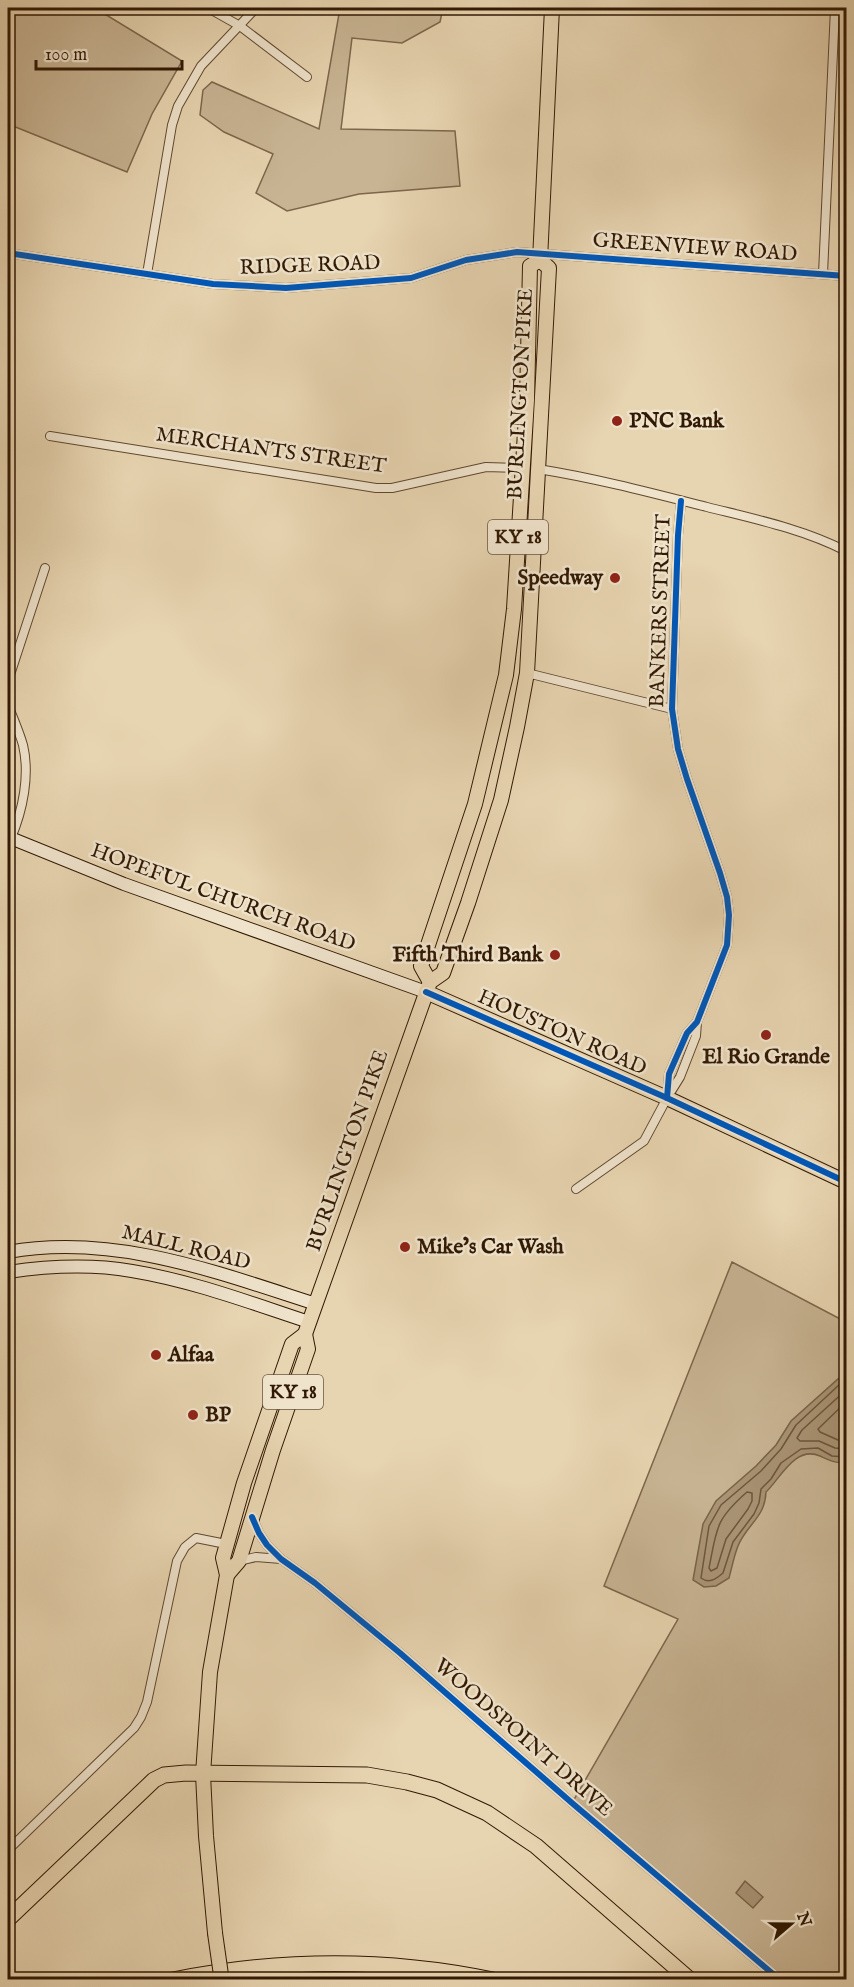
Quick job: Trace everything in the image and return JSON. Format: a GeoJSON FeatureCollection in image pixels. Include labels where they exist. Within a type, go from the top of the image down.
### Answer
{"type":"FeatureCollection","features":[{"type":"Feature","properties":{"kind":"highway"},"geometry":{"type":"LineString","coordinates":[[8,1919],[154,1780],[175,1773],[377,1776],[417,1785],[463,1801],[488,1813],[536,1846],[690,1980]]}},
{"type":"Feature","properties":{"kind":"highway"},"geometry":{"type":"LineString","coordinates":[[173,1980],[257,1968],[320,1964],[416,1967],[494,1980]]}},
{"type":"Feature","properties":{"kind":"main road","name":"BURLINGTON PIKE"},"geometry":{"type":"LineString","coordinates":[[221,1980],[208,1867],[203,1774],[210,1672],[227,1575],[223,1558],[226,1544],[244,1483],[292,1344],[307,1328],[428,987],[443,973],[468,903],[501,800],[527,673],[549,268],[541,256],[552,8]]}},
{"type":"Feature","properties":{"kind":"main road","name":"BURLINGTON PIKE"},"geometry":{"type":"LineString","coordinates":[[428,987],[421,966],[475,804],[506,675],[514,609],[527,391],[530,266],[541,256]]}},
{"type":"Feature","properties":{"kind":"main road","name":"HOPEFUL CHURCH ROAD"},"geometry":{"type":"LineString","coordinates":[[9,837],[124,884],[428,987]]}},
{"type":"Feature","properties":{"kind":"main road","name":"HOUSTON ROAD"},"geometry":{"type":"LineString","coordinates":[[428,987],[846,1182]]}},
{"type":"Feature","properties":{"kind":"main road","name":"MALL ROAD"},"geometry":{"type":"LineString","coordinates":[[8,1252],[66,1246],[112,1249],[194,1266],[316,1304]]}},
{"type":"Feature","properties":{"kind":"main road","name":"MALL ROAD"},"geometry":{"type":"LineString","coordinates":[[8,1272],[70,1266],[131,1270],[210,1289],[307,1328]]}},
{"type":"Feature","properties":{"kind":"main road","name":"BURLINGTON PIKE"},"geometry":{"type":"LineString","coordinates":[[227,1575],[239,1561],[308,1349],[307,1328]]}},
{"type":"Feature","properties":{"kind":"street"},"geometry":{"type":"LineString","coordinates":[[208,8],[240,26],[308,77]]}},
{"type":"Feature","properties":{"kind":"street"},"geometry":{"type":"LineString","coordinates":[[147,274],[172,125],[178,105],[201,66],[256,8]]}},
{"type":"Feature","properties":{"kind":"street"},"geometry":{"type":"LineString","coordinates":[[823,274],[835,8]]}},
{"type":"Feature","properties":{"kind":"street","name":"RIDGE ROAD"},"geometry":{"type":"LineString","coordinates":[[8,253],[240,287],[286,288],[411,278],[443,266],[505,252],[541,256]]}},
{"type":"Feature","properties":{"kind":"street","name":"GREENVIEW ROAD"},"geometry":{"type":"LineString","coordinates":[[541,256],[846,276]]}},
{"type":"Feature","properties":{"kind":"street","name":"MERCHANTS STREET"},"geometry":{"type":"LineString","coordinates":[[50,436],[376,488],[392,488],[486,467],[522,468]]}},
{"type":"Feature","properties":{"kind":"street"},"geometry":{"type":"LineString","coordinates":[[538,469],[790,528],[846,551]]}},
{"type":"Feature","properties":{"kind":"street","name":"BANKERS STREET"},"geometry":{"type":"LineString","coordinates":[[576,1189],[644,1141],[667,1098],[669,1074],[687,1033],[697,1022],[727,945],[729,915],[727,897],[681,759],[672,709],[681,501]]}},
{"type":"Feature","properties":{"kind":"street"},"geometry":{"type":"LineString","coordinates":[[8,681],[45,568]]}},
{"type":"Feature","properties":{"kind":"street"},"geometry":{"type":"LineString","coordinates":[[527,673],[672,709]]}},
{"type":"Feature","properties":{"kind":"street"},"geometry":{"type":"LineString","coordinates":[[8,705],[22,742],[26,762],[22,807],[9,837]]}},
{"type":"Feature","properties":{"kind":"street","name":"WOODSPOINT DRIVE"},"geometry":{"type":"LineString","coordinates":[[252,1516],[267,1545],[281,1559],[315,1583],[400,1653],[780,1980]]}},
{"type":"Feature","properties":{"kind":"street"},"geometry":{"type":"LineString","coordinates":[[8,1850],[134,1728],[147,1702],[177,1561],[185,1547],[196,1538],[226,1544]]}},
{"type":"Feature","properties":{"kind":"street"},"geometry":{"type":"LineString","coordinates":[[239,1561],[255,1557],[281,1559]]}},
{"type":"Feature","properties":{"kind":"shaded area"},"geometry":{"type":"Polygon","coordinates":[[[8,8],[95,8],[182,61],[152,114],[127,172],[8,124],[8,8]]]}},
{"type":"Feature","properties":{"kind":"shaded area"},"geometry":{"type":"Polygon","coordinates":[[[340,8],[443,8],[440,22],[402,43],[352,38],[341,129],[455,131],[460,186],[359,194],[287,211],[256,193],[273,154],[224,132],[200,115],[203,90],[212,82],[319,129],[340,8]]]}},
{"type":"Feature","properties":{"kind":"shaded area"},"geometry":{"type":"Polygon","coordinates":[[[732,1262],[846,1322],[846,1979],[780,1979],[572,1803],[678,1619],[604,1586],[732,1262]]]}},
{"type":"Feature","properties":{"kind":"water"},"geometry":{"type":"Polygon","coordinates":[[[846,1376],[846,1462],[836,1462],[811,1454],[796,1459],[766,1492],[759,1515],[738,1546],[729,1578],[716,1586],[704,1587],[693,1580],[703,1524],[716,1501],[776,1445],[791,1421],[838,1379],[846,1376]]]}},
{"type":"Feature","properties":{"kind":"water"},"geometry":{"type":"Polygon","coordinates":[[[745,1881],[763,1897],[753,1908],[736,1893],[745,1881]]]}},
{"type":"Feature","properties":{"kind":"cycle path"},"geometry":{"type":"LineString","coordinates":[[8,253],[213,284],[286,288],[411,278],[466,260],[517,252],[846,276]]}},
{"type":"Feature","properties":{"kind":"cycle path"},"geometry":{"type":"LineString","coordinates":[[667,1098],[669,1074],[687,1033],[697,1022],[727,945],[729,915],[727,897],[720,873],[678,749],[672,709],[681,501]]}},
{"type":"Feature","properties":{"kind":"cycle path"},"geometry":{"type":"LineString","coordinates":[[426,992],[667,1098],[846,1182]]}},
{"type":"Feature","properties":{"kind":"cycle path"},"geometry":{"type":"LineString","coordinates":[[252,1517],[267,1545],[281,1559],[315,1583],[400,1653],[780,1980]]}},
{"type":"Feature","properties":{"kind":"place","name":"PNC Bank"},"geometry":{"type":"Point","coordinates":[617,421]}},
{"type":"Feature","properties":{"kind":"place","name":"Speedway"},"geometry":{"type":"Point","coordinates":[615,578]}},
{"type":"Feature","properties":{"kind":"place","name":"Fifth Third Bank"},"geometry":{"type":"Point","coordinates":[555,955]}},
{"type":"Feature","properties":{"kind":"place","name":"El Rio Grande"},"geometry":{"type":"Point","coordinates":[766,1035]}},
{"type":"Feature","properties":{"kind":"place","name":"Mike’s Car Wash"},"geometry":{"type":"Point","coordinates":[405,1247]}},
{"type":"Feature","properties":{"kind":"place","name":"Alfaa"},"geometry":{"type":"Point","coordinates":[156,1355]}},
{"type":"Feature","properties":{"kind":"place","name":"BP"},"geometry":{"type":"Point","coordinates":[193,1415]}}]}
